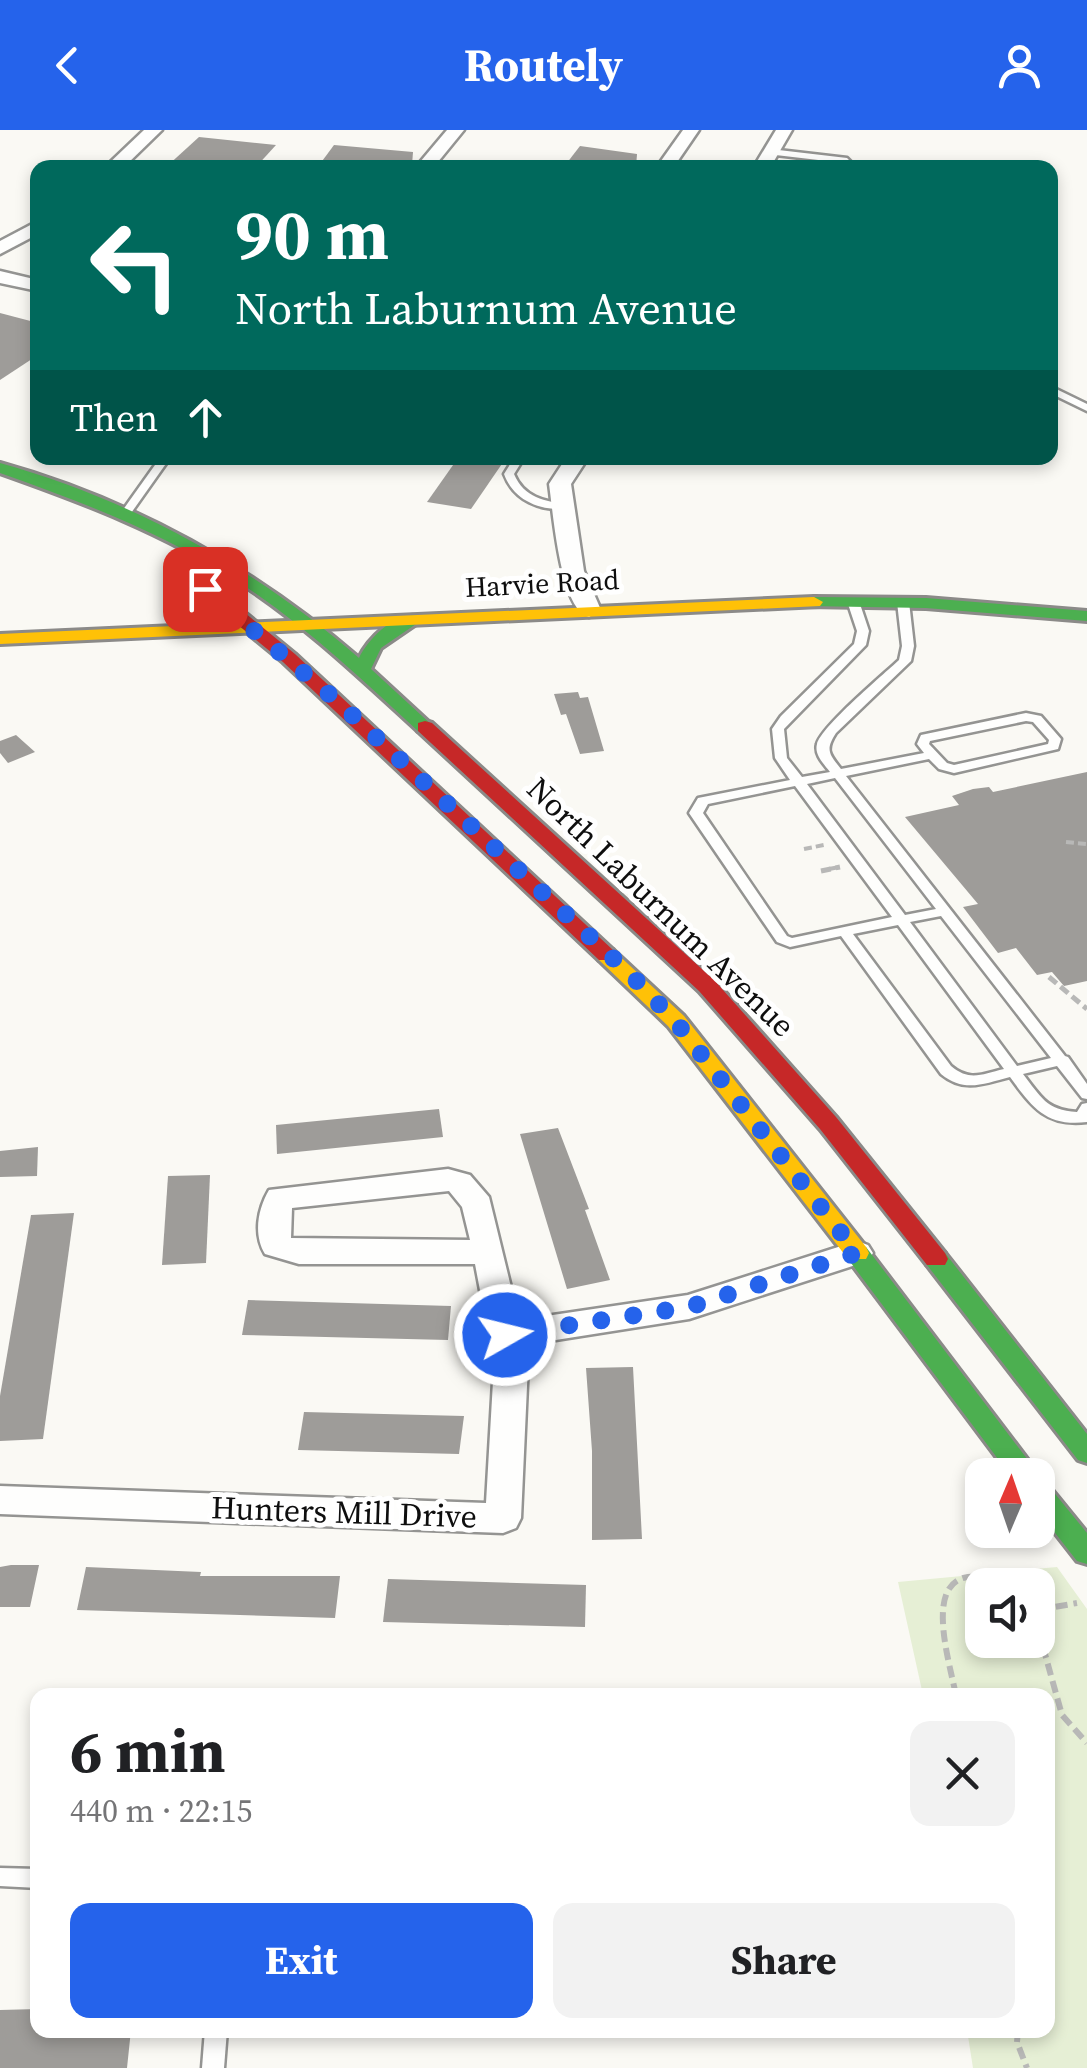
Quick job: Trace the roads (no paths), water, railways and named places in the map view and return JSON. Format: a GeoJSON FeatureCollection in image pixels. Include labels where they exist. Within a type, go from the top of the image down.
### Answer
{"type":"FeatureCollection","features":[{"type":"Feature","properties":{"kind":"main road","name":"North Laburnum Avenue"},"geometry":{"type":"LineString","coordinates":[[0,468],[125,514],[223,564],[362,672],[611,896],[735,1016],[820,1112],[1087,1453]]}},
{"type":"Feature","properties":{"kind":"main road"},"geometry":{"type":"LineString","coordinates":[[162,564],[205,589],[382,742],[676,1022],[1012,1458]]}},
{"type":"Feature","properties":{"kind":"main road","name":"Harvie Road"},"geometry":{"type":"LineString","coordinates":[[0,639],[854,601],[1087,616]]}},
{"type":"Feature","properties":{"kind":"main road"},"geometry":{"type":"LineString","coordinates":[[362,672],[374,645],[410,620]]}},
{"type":"Feature","properties":{"kind":"main road"},"geometry":{"type":"LineString","coordinates":[[1055,1513],[1087,1553]]}},
{"type":"Feature","properties":{"kind":"street"},"geometry":{"type":"LineString","coordinates":[[121,160],[154,130]]}},
{"type":"Feature","properties":{"kind":"street"},"geometry":{"type":"LineString","coordinates":[[430,160],[456,130]]}},
{"type":"Feature","properties":{"kind":"street"},"geometry":{"type":"LineString","coordinates":[[669,160],[690,130]]}},
{"type":"Feature","properties":{"kind":"street"},"geometry":{"type":"LineString","coordinates":[[765,160],[784,130]]}},
{"type":"Feature","properties":{"kind":"street"},"geometry":{"type":"LineString","coordinates":[[0,249],[30,231]]}},
{"type":"Feature","properties":{"kind":"street"},"geometry":{"type":"LineString","coordinates":[[0,277],[30,284]]}},
{"type":"Feature","properties":{"kind":"street"},"geometry":{"type":"LineString","coordinates":[[572,465],[560,484],[573,571],[588,610]]}},
{"type":"Feature","properties":{"kind":"street"},"geometry":{"type":"LineString","coordinates":[[489,1252],[282,1250],[276,1246],[275,1203],[288,1196],[425,1182],[463,1182],[472,1191],[489,1252],[505,1335],[689,1307],[857,1253]]}},
{"type":"Feature","properties":{"kind":"street","name":"Hunters Mill Drive"},"geometry":{"type":"LineString","coordinates":[[0,1500],[503,1518],[510,1364],[505,1335]]}},
{"type":"Feature","properties":{"kind":"lane"},"geometry":{"type":"LineString","coordinates":[[765,160],[836,160]]}},
{"type":"Feature","properties":{"kind":"lane"},"geometry":{"type":"LineString","coordinates":[[1058,393],[1087,408]]}},
{"type":"Feature","properties":{"kind":"lane"},"geometry":{"type":"LineString","coordinates":[[125,514],[160,465]]}},
{"type":"Feature","properties":{"kind":"lane"},"geometry":{"type":"LineString","coordinates":[[515,465],[508,478],[531,501],[564,506]]}},
{"type":"Feature","properties":{"kind":"lane"},"geometry":{"type":"LineString","coordinates":[[854,601],[864,631],[860,645],[801,700],[778,730],[781,758],[1039,1106],[1059,1116],[1085,1115]]}},
{"type":"Feature","properties":{"kind":"lane"},"geometry":{"type":"LineString","coordinates":[[904,602],[908,646],[905,661],[823,743],[824,756],[882,825],[1087,1094]]}},
{"type":"Feature","properties":{"kind":"lane"},"geometry":{"type":"LineString","coordinates":[[1026,717],[1037,718],[1055,738],[1054,746],[954,769],[943,766],[932,756],[923,744],[924,738],[1026,717]]}},
{"type":"Feature","properties":{"kind":"lane"},"geometry":{"type":"LineString","coordinates":[[932,756],[704,801],[696,812],[782,939],[790,943],[946,911]]}},
{"type":"Feature","properties":{"kind":"lane"},"geometry":{"type":"LineString","coordinates":[[844,931],[946,1070],[958,1080],[973,1082],[1063,1060]]}},
{"type":"Feature","properties":{"kind":"lane"},"geometry":{"type":"LineString","coordinates":[[0,1878],[30,1879]]}},
{"type":"Feature","properties":{"kind":"lane"},"geometry":{"type":"LineString","coordinates":[[212,2068],[215,2038]]}}]}
